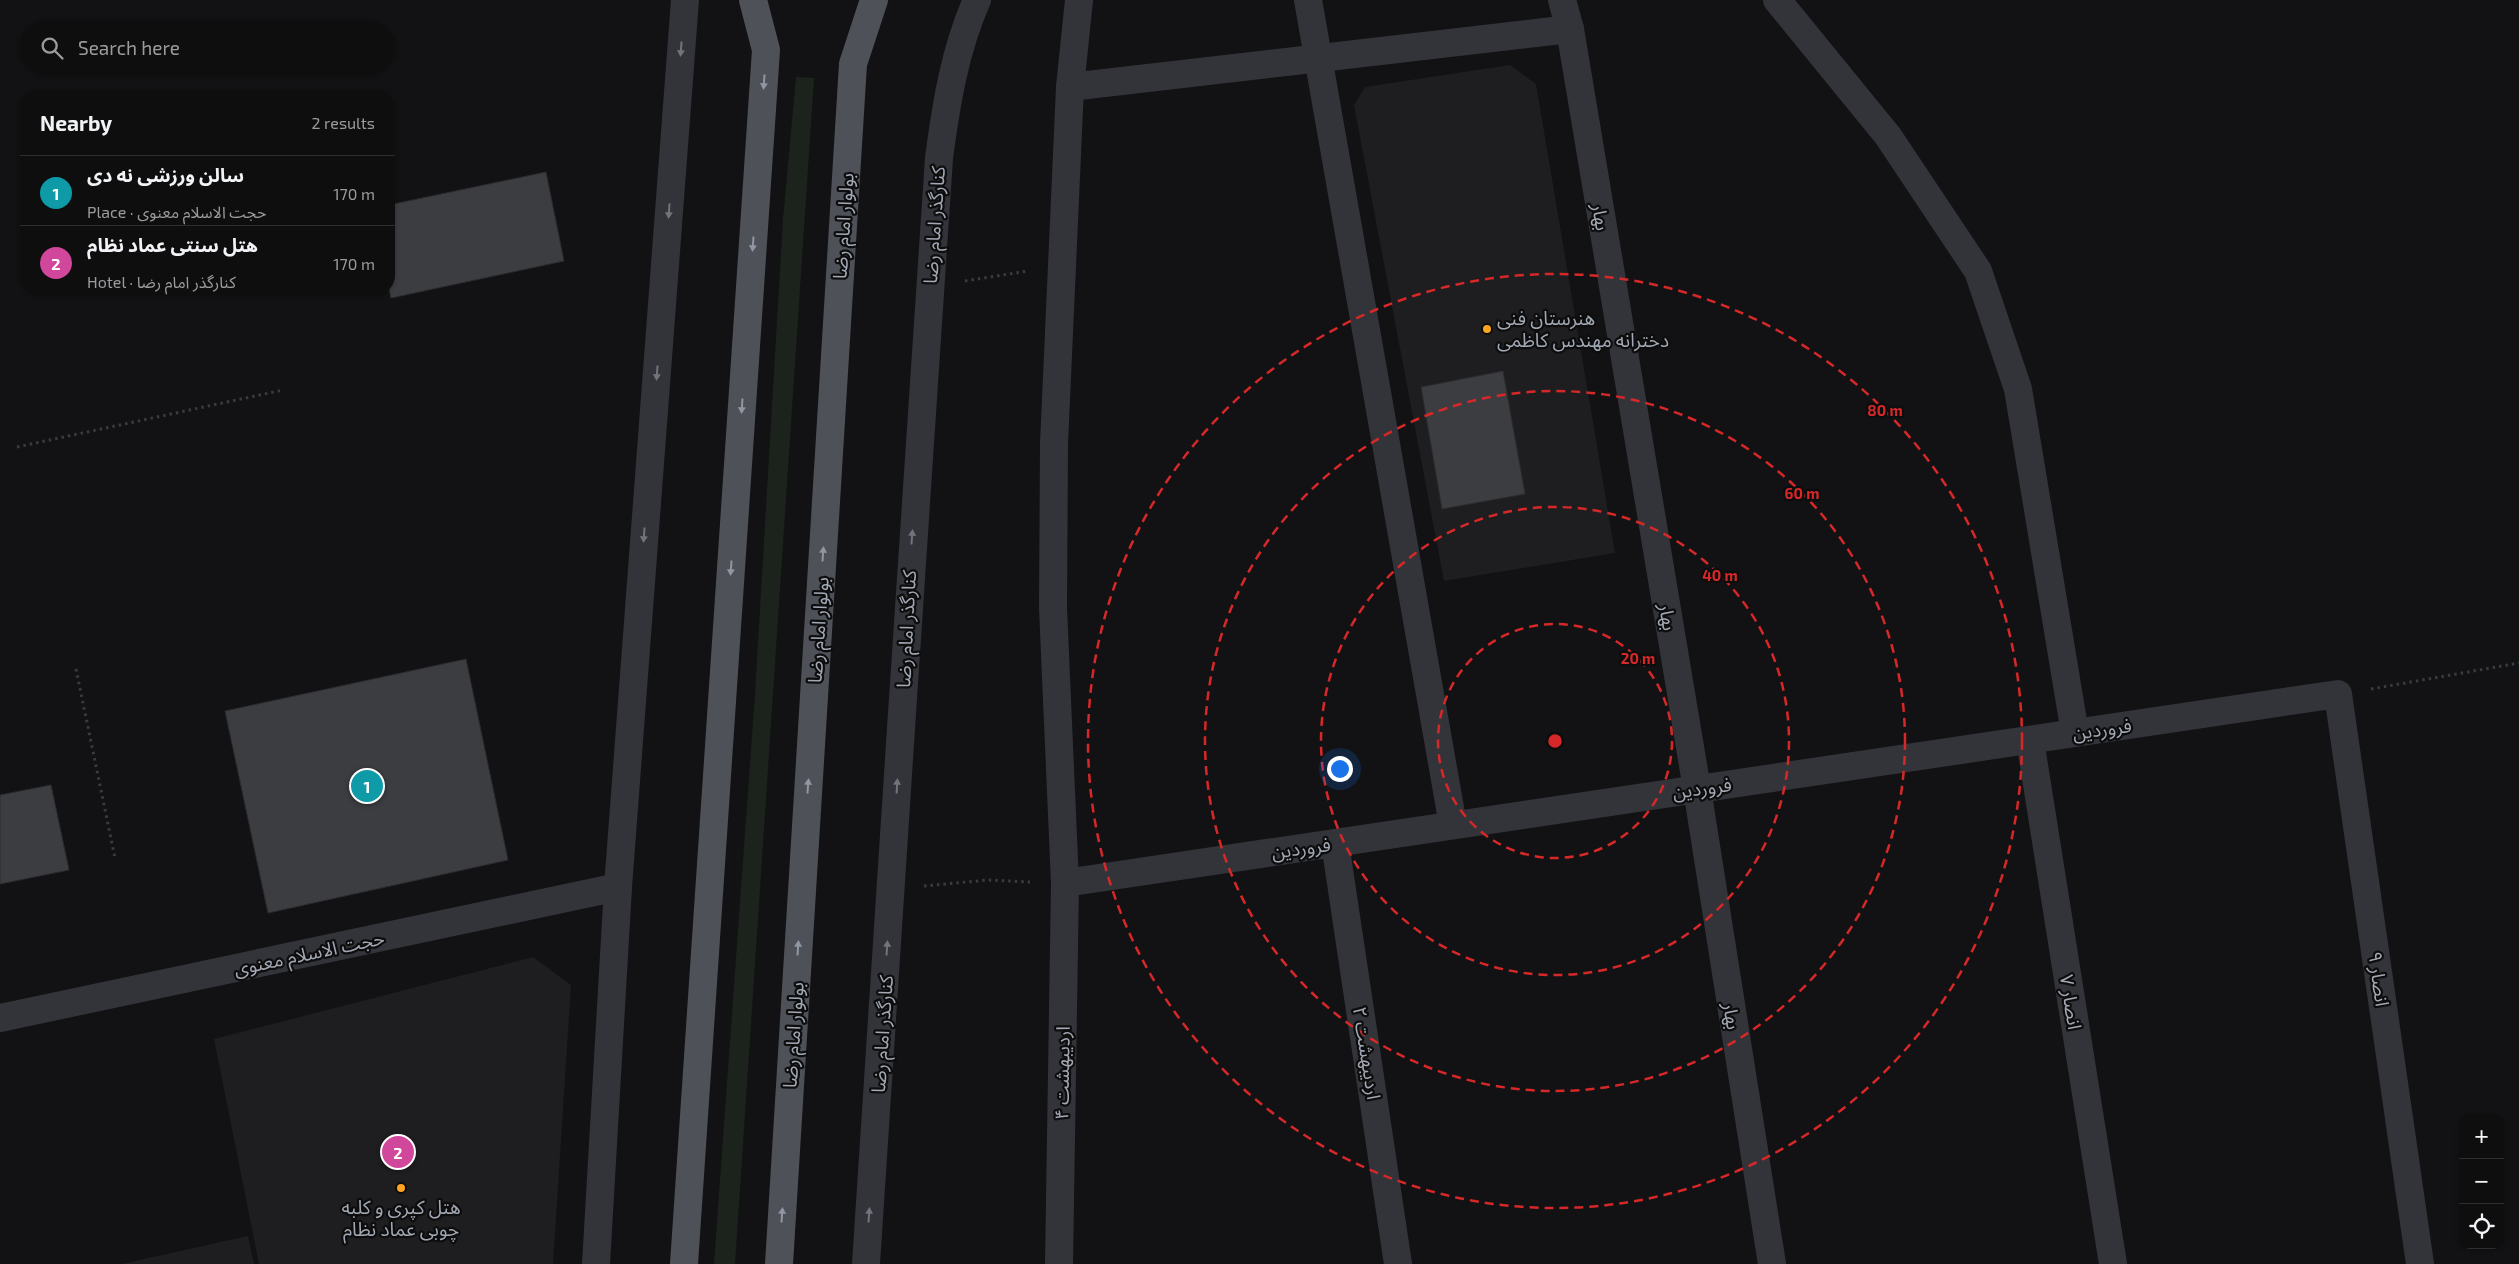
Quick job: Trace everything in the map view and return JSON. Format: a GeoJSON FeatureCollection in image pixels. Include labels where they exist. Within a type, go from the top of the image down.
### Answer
{"type":"FeatureCollection","features":[{"type":"Feature","properties":{"kind":"main road"},"geometry":{"type":"LineString","coordinates":[[753,0],[766,50]]}},
{"type":"Feature","properties":{"kind":"main road"},"geometry":{"type":"LineString","coordinates":[[684,1264],[766,50],[772,0]]}},
{"type":"Feature","properties":{"kind":"main road"},"geometry":{"type":"LineString","coordinates":[[853,64],[861,0]]}},
{"type":"Feature","properties":{"kind":"main road","name":"بولوار امام رضا"},"geometry":{"type":"LineString","coordinates":[[779,1264],[853,64],[874,0]]}},
{"type":"Feature","properties":{"kind":"street"},"geometry":{"type":"LineString","coordinates":[[596,1264],[618,887],[685,0]]}},
{"type":"Feature","properties":{"kind":"street","name":"کنارگذر امام رضا"},"geometry":{"type":"LineString","coordinates":[[866,1264],[891,892],[908,590],[939,158],[947,103],[958,56],[977,0]]}},
{"type":"Feature","properties":{"kind":"street","name":"اردیبهشت ۴"},"geometry":{"type":"LineString","coordinates":[[1059,1264],[1065,883],[1053,608],[1054,444],[1060,266],[1070,87],[1079,0]]}},
{"type":"Feature","properties":{"kind":"street"},"geometry":{"type":"LineString","coordinates":[[1308,0],[1453,826]]}},
{"type":"Feature","properties":{"kind":"street","name":"بهار"},"geometry":{"type":"LineString","coordinates":[[1562,0],[1570,29],[1696,789],[1772,1264]]}},
{"type":"Feature","properties":{"kind":"street"},"geometry":{"type":"LineString","coordinates":[[1777,0],[1888,136],[1978,271],[2018,389],[2075,733]]}},
{"type":"Feature","properties":{"kind":"street"},"geometry":{"type":"LineString","coordinates":[[1070,87],[1570,29]]}},
{"type":"Feature","properties":{"kind":"street","name":"فروردین"},"geometry":{"type":"LineString","coordinates":[[1065,883],[2338,694]]}},
{"type":"Feature","properties":{"kind":"street","name":"انصار ۹"},"geometry":{"type":"LineString","coordinates":[[2338,694],[2420,1264]]}},
{"type":"Feature","properties":{"kind":"street","name":"انصار ۷"},"geometry":{"type":"LineString","coordinates":[[2030,740],[2112,1264]]}},
{"type":"Feature","properties":{"kind":"street","name":"اردیبهشت ۲"},"geometry":{"type":"LineString","coordinates":[[1335,843],[1398,1264]]}},
{"type":"Feature","properties":{"kind":"street","name":"حجت الاسلام معنوی"},"geometry":{"type":"LineString","coordinates":[[0,1018],[618,887]]}},
{"type":"Feature","properties":{"kind":"path"},"geometry":{"type":"LineString","coordinates":[[930,286],[1060,266]]}},
{"type":"Feature","properties":{"kind":"path"},"geometry":{"type":"LineString","coordinates":[[17,447],[283,390]]}},
{"type":"Feature","properties":{"kind":"path"},"geometry":{"type":"LineString","coordinates":[[2338,694],[2519,663]]}},
{"type":"Feature","properties":{"kind":"path"},"geometry":{"type":"LineString","coordinates":[[76,669],[115,858]]}},
{"type":"Feature","properties":{"kind":"path"},"geometry":{"type":"LineString","coordinates":[[891,892],[942,883],[988,880],[1065,883]]}},
{"type":"Feature","properties":{"kind":"shaded area","name":"هنرستان فنی دخترانه مهندس کاظمی"},"geometry":{"type":"Polygon","coordinates":[[[1510,65],[1536,84],[1615,553],[1444,581],[1354,105],[1365,87],[1510,65]]]}},
{"type":"Feature","properties":{"kind":"shaded area"},"geometry":{"type":"Polygon","coordinates":[[[796,77],[814,78],[735,1264],[714,1264],[755,694],[783,219],[796,77]]]}},
{"type":"Feature","properties":{"kind":"shaded area"},"geometry":{"type":"Polygon","coordinates":[[[533,957],[571,985],[553,1264],[259,1264],[214,1039],[533,957]]]}},
{"type":"Feature","properties":{"kind":"shaded area"},"geometry":{"type":"Polygon","coordinates":[[[248,1236],[254,1264],[122,1264],[248,1236]]]}},
{"type":"Feature","properties":{"kind":"building"},"geometry":{"type":"Polygon","coordinates":[[[546,172],[564,261],[391,298],[390,295],[395,295],[395,204],[546,172]]]}},
{"type":"Feature","properties":{"kind":"building"},"geometry":{"type":"Polygon","coordinates":[[[1503,371],[1525,494],[1442,509],[1421,387],[1503,371]]]}},
{"type":"Feature","properties":{"kind":"building"},"geometry":{"type":"Polygon","coordinates":[[[466,659],[508,860],[268,913],[225,711],[466,659]]]}},
{"type":"Feature","properties":{"kind":"building"},"geometry":{"type":"Polygon","coordinates":[[[51,785],[69,870],[0,884],[0,795],[51,785]]]}},
{"type":"Feature","properties":{"kind":"place","name":"هنرستان فنی دخترانه مهندس کاظمی"},"geometry":{"type":"Point","coordinates":[1487,329]}},
{"type":"Feature","properties":{"kind":"place","name":"سالن ورزشی نه دی"},"geometry":{"type":"Point","coordinates":[367,786]}},
{"type":"Feature","properties":{"kind":"place","name":"هتل سنتی عماد نظام"},"geometry":{"type":"Point","coordinates":[398,1152]}},
{"type":"Feature","properties":{"kind":"place","name":"هتل کپری و کلبه چوبی عماد نظام"},"geometry":{"type":"Point","coordinates":[401,1188]}}]}
